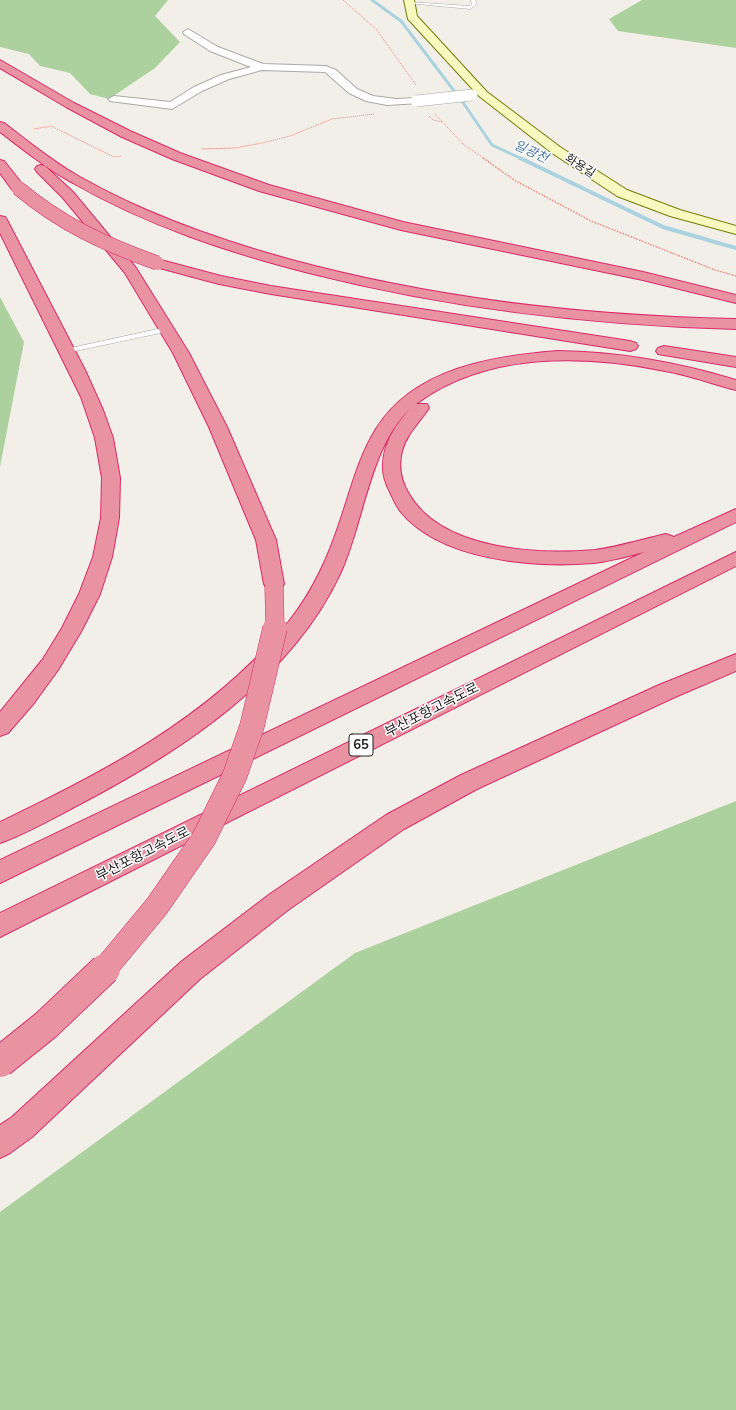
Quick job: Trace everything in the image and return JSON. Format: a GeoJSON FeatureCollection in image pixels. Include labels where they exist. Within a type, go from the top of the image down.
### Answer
{"type":"FeatureCollection","features":[{"type":"Feature","properties":{"kind":"highway"},"geometry":{"type":"LineString","coordinates":[[0,63],[70,105],[126,134],[176,156],[264,188],[401,226],[643,276],[736,299]]}},
{"type":"Feature","properties":{"kind":"highway"},"geometry":{"type":"LineString","coordinates":[[16,88],[131,150],[217,185],[272,204]]}},
{"type":"Feature","properties":{"kind":"highway"},"geometry":{"type":"LineString","coordinates":[[0,126],[37,154],[76,180],[161,220],[218,242],[261,256],[371,283],[470,302],[624,320],[736,324]]}},
{"type":"Feature","properties":{"kind":"highway"},"geometry":{"type":"LineString","coordinates":[[0,126],[68,195],[131,271],[181,353],[242,481],[266,540],[274,584],[275,630],[252,726],[234,775],[204,838],[157,906],[107,967],[46,1025],[0,1062]]}},
{"type":"Feature","properties":{"kind":"highway"},"geometry":{"type":"LineString","coordinates":[[0,164],[18,188],[62,223],[107,245],[157,263],[219,280],[392,310],[736,362]]}},
{"type":"Feature","properties":{"kind":"highway"},"geometry":{"type":"LineString","coordinates":[[0,220],[85,388],[104,438],[111,477],[112,512],[106,550],[93,586],[72,630],[48,668],[22,703],[0,727]]}},
{"type":"Feature","properties":{"kind":"highway"},"geometry":{"type":"LineString","coordinates":[[354,227],[451,249],[633,285],[736,311]]}},
{"type":"Feature","properties":{"kind":"highway"},"geometry":{"type":"LineString","coordinates":[[0,833],[84,790],[152,752],[200,720],[233,693],[280,646],[309,611],[329,577],[342,545],[379,439],[388,423],[401,408],[419,393],[441,381],[470,370],[503,361],[551,356],[610,357],[638,361],[678,368],[736,385]]}},
{"type":"Feature","properties":{"kind":"highway"},"geometry":{"type":"LineString","coordinates":[[704,531],[597,556],[551,558],[496,552],[469,545],[447,536],[428,525],[404,504],[396,490],[391,476],[394,444],[404,428],[429,400],[446,389],[494,372],[526,368],[575,365],[625,367],[676,375],[736,393]]}},
{"type":"Feature","properties":{"kind":"highway"},"geometry":{"type":"LineString","coordinates":[[0,872],[736,515]]}},
{"type":"Feature","properties":{"kind":"highway","name":"부산포항고속도로"},"geometry":{"type":"LineString","coordinates":[[0,926],[729,561]]}},
{"type":"Feature","properties":{"kind":"highway"},"geometry":{"type":"LineString","coordinates":[[0,1143],[28,1122],[191,970],[278,902],[394,822],[469,782],[736,662]]}},
{"type":"Feature","properties":{"kind":"main road","name":"화용길"},"geometry":{"type":"LineString","coordinates":[[409,1],[412,17],[478,95],[556,150],[622,193],[675,213],[736,230]]}},
{"type":"Feature","properties":{"kind":"street"},"geometry":{"type":"LineString","coordinates":[[188,32],[214,49],[262,67]]}},
{"type":"Feature","properties":{"kind":"street"},"geometry":{"type":"LineString","coordinates":[[114,99],[172,106],[198,89],[225,77],[262,67],[326,69],[332,71],[343,83],[358,95],[390,104],[478,95]]}},
{"type":"Feature","properties":{"kind":"lane"},"geometry":{"type":"LineString","coordinates":[[409,1],[470,8],[475,4],[473,0]]}},
{"type":"Feature","properties":{"kind":"lane"},"geometry":{"type":"LineString","coordinates":[[66,350],[166,329]]}},
{"type":"Feature","properties":{"kind":"path"},"geometry":{"type":"LineString","coordinates":[[343,0],[376,29],[419,89]]}},
{"type":"Feature","properties":{"kind":"path"},"geometry":{"type":"LineString","coordinates":[[200,149],[235,148],[281,139],[332,119],[384,114],[393,111],[403,103]]}},
{"type":"Feature","properties":{"kind":"path"},"geometry":{"type":"LineString","coordinates":[[434,114],[464,145],[514,180],[591,221],[715,270],[736,276]]}},
{"type":"Feature","properties":{"kind":"path"},"geometry":{"type":"LineString","coordinates":[[34,129],[51,126],[114,157],[122,156]]}},
{"type":"Feature","properties":{"kind":"green space"},"geometry":{"type":"Polygon","coordinates":[[[0,0],[168,0],[155,16],[180,42],[155,68],[109,99],[90,94],[70,73],[40,66],[29,54],[0,47],[0,0]]]}},
{"type":"Feature","properties":{"kind":"green space"},"geometry":{"type":"Polygon","coordinates":[[[642,0],[736,0],[736,48],[618,31],[609,19],[642,0]]]}},
{"type":"Feature","properties":{"kind":"green space"},"geometry":{"type":"Polygon","coordinates":[[[0,297],[24,342],[0,467],[0,297]]]}},
{"type":"Feature","properties":{"kind":"green space"},"geometry":{"type":"Polygon","coordinates":[[[736,801],[736,1410],[0,1410],[0,1212],[355,953],[736,801]]]}},
{"type":"Feature","properties":{"kind":"waterway","name":"일광천"},"geometry":{"type":"LineString","coordinates":[[372,0],[401,21],[464,104],[492,145],[522,159]]}},
{"type":"Feature","properties":{"kind":"waterway","name":"일광천"},"geometry":{"type":"LineString","coordinates":[[520,158],[663,227],[736,248]]}}]}
